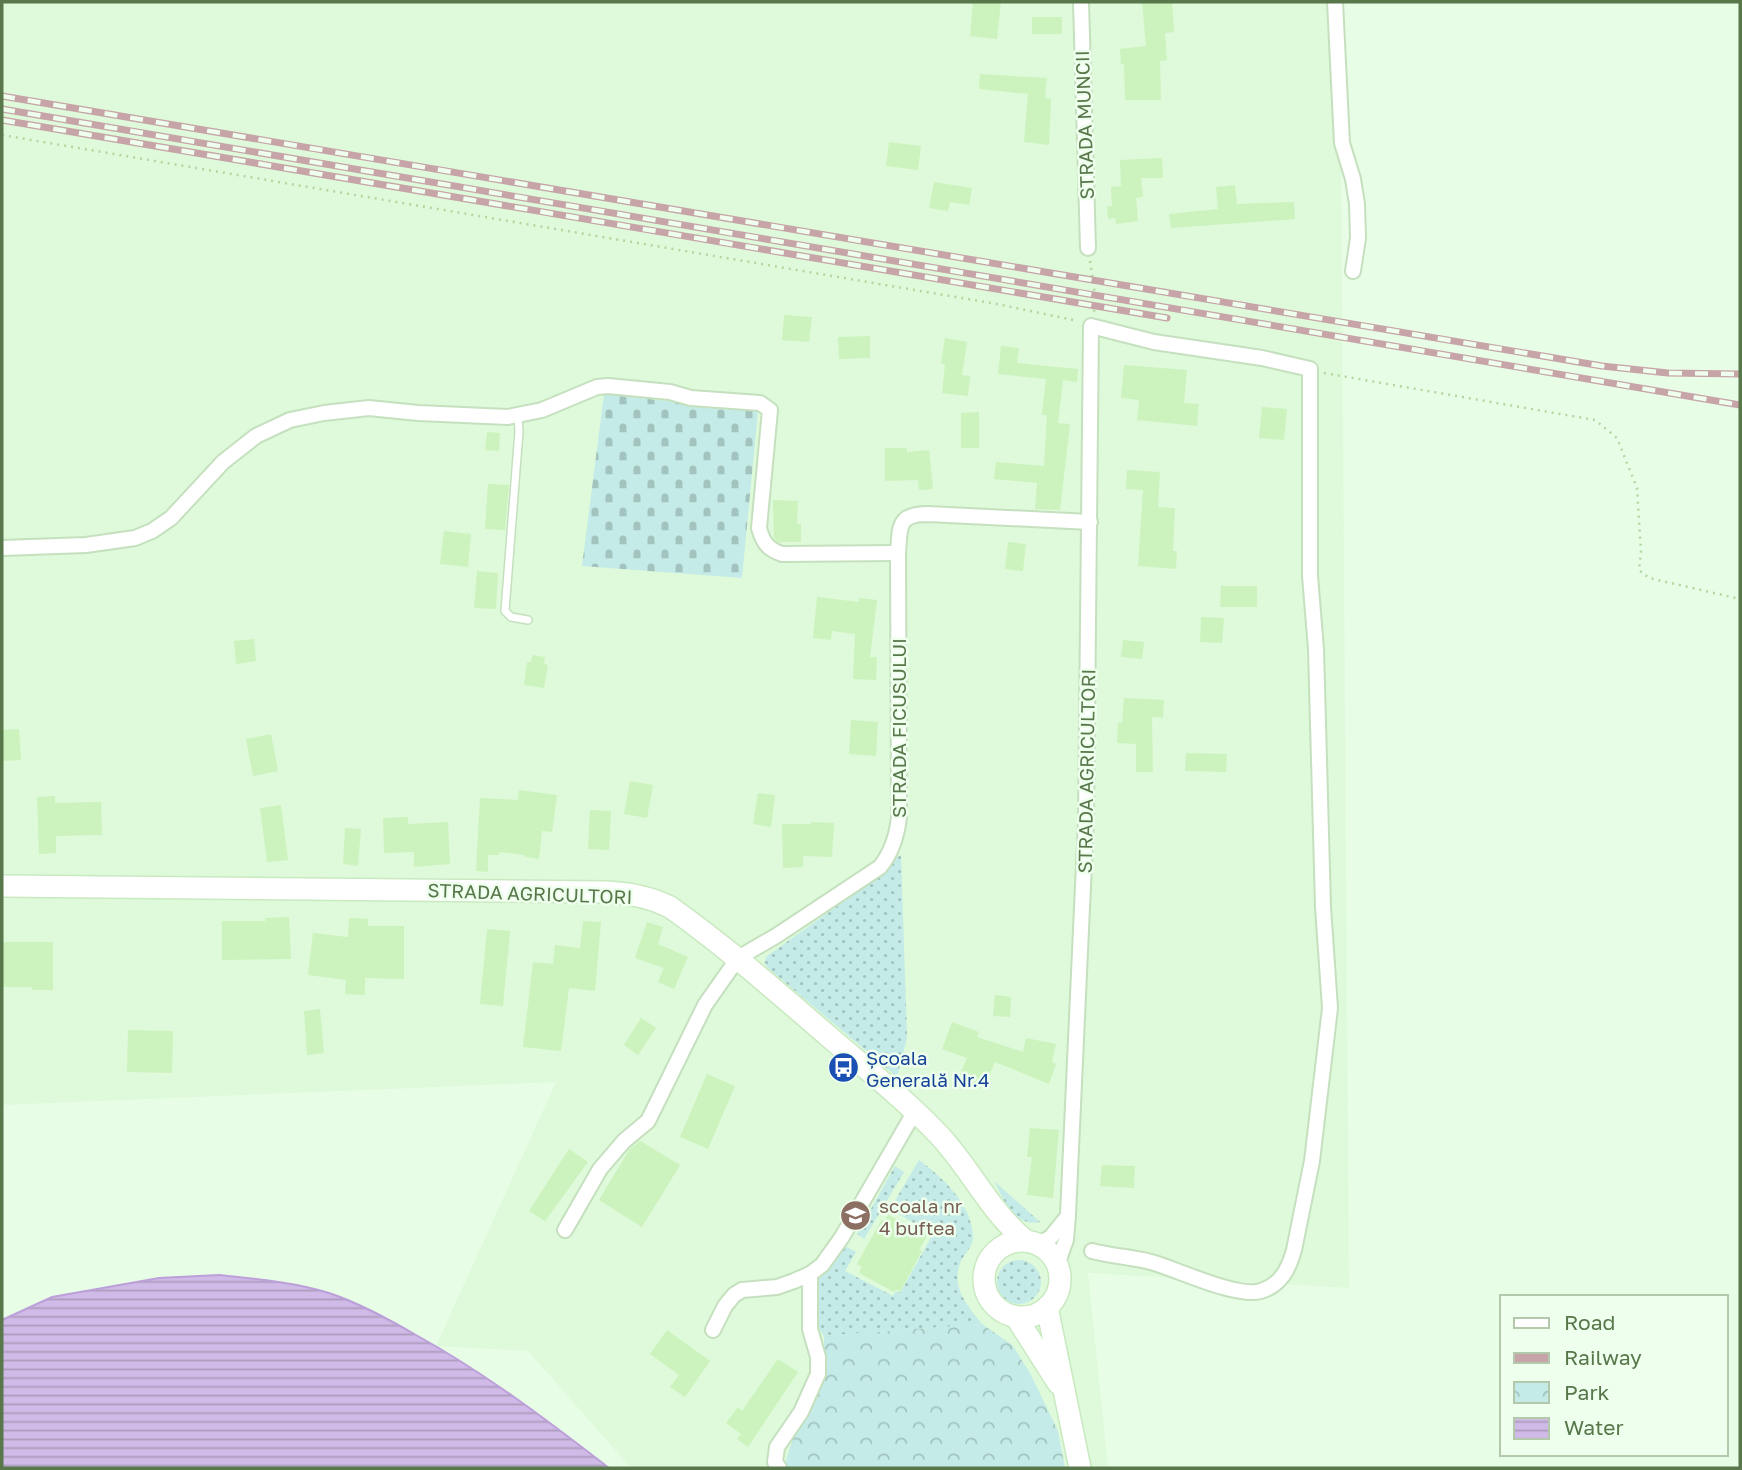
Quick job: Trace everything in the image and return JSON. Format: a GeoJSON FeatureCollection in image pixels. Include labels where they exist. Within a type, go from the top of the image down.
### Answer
{"type":"FeatureCollection","features":[{"type":"Feature","properties":{"kind":"main road","name":"STRADA AGRICULTORI"},"geometry":{"type":"LineString","coordinates":[[2,886],[622,893],[658,901],[738,958],[915,1111],[965,1165],[984,1196],[1010,1228],[1032,1243]]}},
{"type":"Feature","properties":{"kind":"main road","name":"STRADA AGRICULTORI"},"geometry":{"type":"LineString","coordinates":[[984,1196],[994,1253]]}},
{"type":"Feature","properties":{"kind":"main road"},"geometry":{"type":"LineString","coordinates":[[1032,1243],[1050,1253],[1057,1265],[1059,1288],[1047,1307],[1028,1317],[1016,1317],[996,1308],[984,1289],[986,1267],[994,1253],[1007,1244],[1032,1243]]}},
{"type":"Feature","properties":{"kind":"main road"},"geometry":{"type":"LineString","coordinates":[[1047,1307],[1080,1468]]}},
{"type":"Feature","properties":{"kind":"main road"},"geometry":{"type":"LineString","coordinates":[[1016,1317],[1065,1393]]}},
{"type":"Feature","properties":{"kind":"street","name":"STRADA MUNCII"},"geometry":{"type":"LineString","coordinates":[[1081,2],[1088,248]]}},
{"type":"Feature","properties":{"kind":"street"},"geometry":{"type":"LineString","coordinates":[[1335,2],[1342,143],[1353,178],[1357,204],[1358,238],[1353,271]]}},
{"type":"Feature","properties":{"kind":"street"},"geometry":{"type":"LineString","coordinates":[[1091,326],[1154,342],[1262,358],[1310,369],[1310,576],[1316,649],[1323,907],[1330,1009],[1312,1161],[1294,1251],[1279,1282],[1270,1288],[1246,1293],[1149,1262],[1092,1251]]}},
{"type":"Feature","properties":{"kind":"street","name":"STRADA AGRICULTORI"},"geometry":{"type":"LineString","coordinates":[[1057,1265],[1066,1240],[1068,1215],[1086,820],[1091,326]]}},
{"type":"Feature","properties":{"kind":"street"},"geometry":{"type":"LineString","coordinates":[[2,548],[86,545],[135,538],[152,531],[171,518],[223,462],[256,436],[290,421],[324,413],[369,408],[508,417],[542,410],[597,387],[608,386],[670,392],[691,398],[760,403],[770,410],[771,419],[759,528],[763,541],[771,550],[798,555],[898,553]]}},
{"type":"Feature","properties":{"kind":"street","name":"STRADA FICUSULUI"},"geometry":{"type":"LineString","coordinates":[[565,1230],[600,1169],[624,1141],[648,1121],[705,1006],[738,958],[880,867],[888,856],[899,817],[898,553],[903,520],[914,514],[1090,522]]}},
{"type":"Feature","properties":{"kind":"street"},"geometry":{"type":"LineString","coordinates":[[713,1330],[725,1306],[742,1290],[777,1287],[810,1274],[822,1265],[842,1237],[915,1111]]}},
{"type":"Feature","properties":{"kind":"street"},"geometry":{"type":"LineString","coordinates":[[1032,1243],[1051,1237],[1068,1215]]}},
{"type":"Feature","properties":{"kind":"street"},"geometry":{"type":"LineString","coordinates":[[779,1468],[775,1462],[777,1447],[801,1412],[818,1374],[818,1357],[810,1329],[810,1274]]}},
{"type":"Feature","properties":{"kind":"lane"},"geometry":{"type":"LineString","coordinates":[[518,415],[505,611],[511,617],[528,620]]}},
{"type":"Feature","properties":{"kind":"path"},"geometry":{"type":"LineString","coordinates":[[2,135],[997,304],[1062,316],[1091,326],[1094,295],[1088,248]]}},
{"type":"Feature","properties":{"kind":"path"},"geometry":{"type":"LineString","coordinates":[[1310,369],[1595,420],[1617,438],[1637,488],[1641,552],[1639,570],[1649,578],[1740,599]]}},
{"type":"Feature","properties":{"kind":"shaded area"},"geometry":{"type":"Polygon","coordinates":[[[2,2],[1340,2],[1349,1288],[1088,1273],[1108,1468],[631,1468],[528,1351],[436,1346],[556,1082],[2,1105],[2,2]]]}},
{"type":"Feature","properties":{"kind":"green space"},"geometry":{"type":"Polygon","coordinates":[[[604,394],[758,411],[742,578],[582,566],[604,394]]]}},
{"type":"Feature","properties":{"kind":"green space"},"geometry":{"type":"Polygon","coordinates":[[[901,855],[907,1038],[897,1077],[764,962],[767,956],[867,885],[901,855]]]}},
{"type":"Feature","properties":{"kind":"green space"},"geometry":{"type":"Polygon","coordinates":[[[919,1160],[955,1193],[968,1214],[973,1241],[958,1270],[959,1287],[982,1324],[824,1336],[816,1317],[816,1281],[845,1246],[856,1252],[845,1271],[893,1296],[896,1291],[900,1293],[933,1234],[890,1209],[919,1160]]]}},
{"type":"Feature","properties":{"kind":"green space"},"geometry":{"type":"Polygon","coordinates":[[[895,1166],[904,1172],[864,1239],[857,1234],[895,1166]]]}},
{"type":"Feature","properties":{"kind":"green space"},"geometry":{"type":"Polygon","coordinates":[[[994,1181],[1040,1222],[1023,1220],[1017,1216],[1006,1204],[994,1181]]]}},
{"type":"Feature","properties":{"kind":"green space"},"geometry":{"type":"Polygon","coordinates":[[[1019,1260],[1035,1266],[1041,1282],[1035,1298],[1019,1304],[1003,1298],[997,1282],[1003,1266],[1019,1260]]]}},
{"type":"Feature","properties":{"kind":"green space"},"geometry":{"type":"Polygon","coordinates":[[[982,1324],[1012,1345],[1030,1373],[1058,1431],[1065,1468],[787,1468],[785,1465],[790,1447],[824,1367],[824,1336],[982,1324]]]}},
{"type":"Feature","properties":{"kind":"water"},"geometry":{"type":"Polygon","coordinates":[[[219,1275],[315,1289],[373,1312],[491,1381],[609,1468],[2,1468],[2,1320],[52,1297],[159,1278],[219,1275]]]}},
{"type":"Feature","properties":{"kind":"building"},"geometry":{"type":"Polygon","coordinates":[[[973,2],[1001,2],[997,39],[970,36],[973,2]]]}},
{"type":"Feature","properties":{"kind":"building"},"geometry":{"type":"Polygon","coordinates":[[[1142,2],[1172,2],[1174,32],[1165,33],[1167,60],[1160,61],[1161,100],[1125,100],[1124,64],[1121,64],[1120,49],[1146,46],[1142,2]]]}},
{"type":"Feature","properties":{"kind":"building"},"geometry":{"type":"Polygon","coordinates":[[[1032,17],[1062,17],[1062,34],[1032,34],[1032,17]]]}},
{"type":"Feature","properties":{"kind":"building"},"geometry":{"type":"Polygon","coordinates":[[[980,74],[1047,78],[1045,98],[1051,99],[1049,145],[1024,142],[1028,94],[979,89],[980,74]]]}},
{"type":"Feature","properties":{"kind":"building"},"geometry":{"type":"Polygon","coordinates":[[[889,142],[921,146],[918,170],[886,166],[889,142]]]}},
{"type":"Feature","properties":{"kind":"building"},"geometry":{"type":"Polygon","coordinates":[[[1162,158],[1163,178],[1141,178],[1143,197],[1136,198],[1138,221],[1116,224],[1115,218],[1108,219],[1107,206],[1112,206],[1111,187],[1121,186],[1120,160],[1162,158]]]}},
{"type":"Feature","properties":{"kind":"building"},"geometry":{"type":"Polygon","coordinates":[[[934,182],[972,188],[969,205],[950,202],[948,211],[929,208],[934,182]]]}},
{"type":"Feature","properties":{"kind":"building"},"geometry":{"type":"Polygon","coordinates":[[[1235,185],[1237,204],[1294,202],[1295,219],[1171,228],[1169,214],[1218,209],[1216,187],[1235,185]]]}},
{"type":"Feature","properties":{"kind":"building"},"geometry":{"type":"Polygon","coordinates":[[[784,315],[812,317],[809,342],[782,340],[784,315]]]}},
{"type":"Feature","properties":{"kind":"building"},"geometry":{"type":"Polygon","coordinates":[[[870,336],[870,358],[839,359],[838,337],[870,336]]]}},
{"type":"Feature","properties":{"kind":"building"},"geometry":{"type":"Polygon","coordinates":[[[945,338],[967,342],[962,375],[970,376],[968,396],[942,393],[945,364],[941,363],[945,338]]]}},
{"type":"Feature","properties":{"kind":"building"},"geometry":{"type":"Polygon","coordinates":[[[1001,346],[1019,348],[1017,363],[1078,369],[1077,382],[1063,380],[1058,423],[1070,424],[1060,510],[1035,509],[1037,483],[994,479],[996,462],[1044,466],[1047,415],[1042,415],[1046,379],[998,374],[1001,346]]]}},
{"type":"Feature","properties":{"kind":"building"},"geometry":{"type":"Polygon","coordinates":[[[1124,365],[1187,370],[1184,403],[1199,404],[1197,426],[1137,420],[1139,400],[1121,398],[1124,365]]]}},
{"type":"Feature","properties":{"kind":"building"},"geometry":{"type":"Polygon","coordinates":[[[1262,407],[1287,409],[1284,440],[1259,438],[1262,407]]]}},
{"type":"Feature","properties":{"kind":"building"},"geometry":{"type":"Polygon","coordinates":[[[979,412],[979,448],[961,448],[961,413],[979,412]]]}},
{"type":"Feature","properties":{"kind":"building"},"geometry":{"type":"Polygon","coordinates":[[[487,432],[500,433],[499,451],[485,450],[487,432]]]}},
{"type":"Feature","properties":{"kind":"building"},"geometry":{"type":"Polygon","coordinates":[[[885,448],[907,448],[907,452],[929,450],[933,489],[919,490],[918,480],[885,481],[885,448]]]}},
{"type":"Feature","properties":{"kind":"building"},"geometry":{"type":"Polygon","coordinates":[[[1127,470],[1160,472],[1158,507],[1175,508],[1173,551],[1177,551],[1176,569],[1138,566],[1143,490],[1126,489],[1127,470]]]}},
{"type":"Feature","properties":{"kind":"building"},"geometry":{"type":"Polygon","coordinates":[[[488,484],[509,485],[505,530],[485,529],[488,484]]]}},
{"type":"Feature","properties":{"kind":"building"},"geometry":{"type":"Polygon","coordinates":[[[773,500],[798,501],[797,524],[801,524],[801,542],[778,542],[774,538],[773,500]]]}},
{"type":"Feature","properties":{"kind":"building"},"geometry":{"type":"Polygon","coordinates":[[[444,531],[471,534],[468,567],[440,564],[444,531]]]}},
{"type":"Feature","properties":{"kind":"building"},"geometry":{"type":"Polygon","coordinates":[[[1008,542],[1026,544],[1023,571],[1005,569],[1008,542]]]}},
{"type":"Feature","properties":{"kind":"building"},"geometry":{"type":"Polygon","coordinates":[[[477,571],[498,573],[496,609],[474,608],[477,571]]]}},
{"type":"Feature","properties":{"kind":"building"},"geometry":{"type":"Polygon","coordinates":[[[1221,586],[1257,586],[1257,607],[1220,607],[1221,586]]]}},
{"type":"Feature","properties":{"kind":"building"},"geometry":{"type":"Polygon","coordinates":[[[817,597],[859,602],[859,598],[877,600],[870,657],[877,657],[876,680],[853,679],[855,634],[832,631],[831,640],[813,638],[817,597]]]}},
{"type":"Feature","properties":{"kind":"building"},"geometry":{"type":"Polygon","coordinates":[[[1201,617],[1224,618],[1222,643],[1200,642],[1201,617]]]}},
{"type":"Feature","properties":{"kind":"building"},"geometry":{"type":"Polygon","coordinates":[[[254,639],[256,661],[236,664],[234,641],[254,639]]]}},
{"type":"Feature","properties":{"kind":"building"},"geometry":{"type":"Polygon","coordinates":[[[1123,640],[1144,642],[1142,659],[1121,657],[1123,640]]]}},
{"type":"Feature","properties":{"kind":"building"},"geometry":{"type":"Polygon","coordinates":[[[532,655],[545,657],[544,664],[548,665],[544,688],[524,685],[527,662],[531,662],[532,655]]]}},
{"type":"Feature","properties":{"kind":"building"},"geometry":{"type":"Polygon","coordinates":[[[1124,698],[1164,700],[1163,718],[1152,717],[1153,772],[1136,772],[1136,744],[1117,743],[1124,698]]]}},
{"type":"Feature","properties":{"kind":"building"},"geometry":{"type":"Polygon","coordinates":[[[851,720],[878,722],[876,756],[849,754],[851,720]]]}},
{"type":"Feature","properties":{"kind":"building"},"geometry":{"type":"Polygon","coordinates":[[[19,729],[21,760],[2,761],[2,730],[19,729]]]}},
{"type":"Feature","properties":{"kind":"building"},"geometry":{"type":"Polygon","coordinates":[[[271,734],[278,771],[253,776],[246,739],[271,734]]]}},
{"type":"Feature","properties":{"kind":"building"},"geometry":{"type":"Polygon","coordinates":[[[1186,753],[1227,754],[1226,772],[1185,771],[1186,753]]]}},
{"type":"Feature","properties":{"kind":"building"},"geometry":{"type":"Polygon","coordinates":[[[630,781],[653,785],[647,818],[624,814],[630,781]]]}},
{"type":"Feature","properties":{"kind":"building"},"geometry":{"type":"Polygon","coordinates":[[[519,790],[557,795],[552,832],[542,831],[539,859],[499,852],[499,855],[488,855],[488,872],[476,871],[480,798],[518,800],[519,790]]]}},
{"type":"Feature","properties":{"kind":"building"},"geometry":{"type":"Polygon","coordinates":[[[758,793],[775,795],[771,827],[753,824],[758,793]]]}},
{"type":"Feature","properties":{"kind":"building"},"geometry":{"type":"Polygon","coordinates":[[[55,796],[55,803],[101,802],[102,835],[56,836],[56,853],[39,854],[37,797],[55,796]]]}},
{"type":"Feature","properties":{"kind":"building"},"geometry":{"type":"Polygon","coordinates":[[[281,805],[288,860],[267,862],[260,808],[281,805]]]}},
{"type":"Feature","properties":{"kind":"building"},"geometry":{"type":"Polygon","coordinates":[[[590,810],[611,811],[609,850],[588,849],[590,810]]]}},
{"type":"Feature","properties":{"kind":"building"},"geometry":{"type":"Polygon","coordinates":[[[408,817],[408,824],[448,822],[450,864],[414,867],[414,852],[384,853],[383,818],[408,817]]]}},
{"type":"Feature","properties":{"kind":"building"},"geometry":{"type":"Polygon","coordinates":[[[834,823],[832,857],[803,856],[803,867],[783,868],[782,824],[834,823]]]}},
{"type":"Feature","properties":{"kind":"building"},"geometry":{"type":"Polygon","coordinates":[[[345,828],[361,829],[358,866],[343,864],[345,828]]]}},
{"type":"Feature","properties":{"kind":"building"},"geometry":{"type":"Polygon","coordinates":[[[289,917],[291,959],[222,960],[222,921],[266,921],[265,918],[289,917]]]}},
{"type":"Feature","properties":{"kind":"building"},"geometry":{"type":"Polygon","coordinates":[[[349,918],[368,919],[368,926],[404,926],[404,979],[365,978],[365,995],[345,994],[346,980],[308,975],[313,933],[348,937],[349,918]]]}},
{"type":"Feature","properties":{"kind":"building"},"geometry":{"type":"Polygon","coordinates":[[[583,921],[601,922],[595,991],[569,988],[561,1051],[523,1047],[533,962],[553,964],[555,945],[580,948],[583,921]]]}},
{"type":"Feature","properties":{"kind":"building"},"geometry":{"type":"Polygon","coordinates":[[[647,922],[663,927],[658,944],[688,957],[674,989],[658,982],[664,968],[635,958],[647,922]]]}},
{"type":"Feature","properties":{"kind":"building"},"geometry":{"type":"Polygon","coordinates":[[[487,929],[510,931],[503,1006],[480,1004],[487,929]]]}},
{"type":"Feature","properties":{"kind":"building"},"geometry":{"type":"Polygon","coordinates":[[[2,942],[53,942],[53,990],[2,987],[2,942]]]}},
{"type":"Feature","properties":{"kind":"building"},"geometry":{"type":"Polygon","coordinates":[[[995,995],[1011,997],[1010,1017],[993,1016],[995,995]]]}},
{"type":"Feature","properties":{"kind":"building"},"geometry":{"type":"Polygon","coordinates":[[[320,1009],[324,1053],[307,1055],[304,1011],[320,1009]]]}},
{"type":"Feature","properties":{"kind":"building"},"geometry":{"type":"Polygon","coordinates":[[[641,1018],[656,1028],[638,1055],[624,1045],[641,1018]]]}},
{"type":"Feature","properties":{"kind":"building"},"geometry":{"type":"Polygon","coordinates":[[[952,1022],[979,1032],[977,1037],[1023,1052],[1026,1038],[1056,1044],[1052,1062],[1056,1064],[1049,1084],[995,1062],[984,1088],[959,1077],[967,1058],[942,1049],[952,1022]]]}},
{"type":"Feature","properties":{"kind":"building"},"geometry":{"type":"Polygon","coordinates":[[[128,1030],[173,1031],[172,1073],[127,1072],[128,1030]]]}},
{"type":"Feature","properties":{"kind":"building"},"geometry":{"type":"Polygon","coordinates":[[[707,1074],[735,1086],[708,1149],[680,1137],[707,1074]]]}},
{"type":"Feature","properties":{"kind":"building"},"geometry":{"type":"Polygon","coordinates":[[[1030,1128],[1059,1130],[1053,1198],[1027,1195],[1032,1157],[1027,1157],[1030,1128]]]}},
{"type":"Feature","properties":{"kind":"building"},"geometry":{"type":"Polygon","coordinates":[[[640,1141],[680,1165],[642,1227],[599,1200],[629,1150],[640,1141]]]}},
{"type":"Feature","properties":{"kind":"building"},"geometry":{"type":"Polygon","coordinates":[[[569,1149],[588,1162],[545,1221],[529,1211],[569,1149]]]}},
{"type":"Feature","properties":{"kind":"building"},"geometry":{"type":"Polygon","coordinates":[[[1102,1165],[1135,1166],[1134,1188],[1100,1186],[1102,1165]]]}},
{"type":"Feature","properties":{"kind":"building"},"geometry":{"type":"Polygon","coordinates":[[[888,1215],[928,1234],[900,1292],[896,1289],[894,1292],[859,1273],[862,1267],[857,1264],[882,1219],[884,1221],[888,1215]]]}},
{"type":"Feature","properties":{"kind":"building"},"geometry":{"type":"Polygon","coordinates":[[[667,1330],[710,1361],[685,1397],[670,1387],[679,1375],[650,1354],[667,1330]]]}},
{"type":"Feature","properties":{"kind":"building"},"geometry":{"type":"Polygon","coordinates":[[[778,1359],[798,1372],[748,1447],[737,1439],[741,1434],[726,1423],[738,1407],[742,1411],[778,1359]]]}},
{"type":"Feature","properties":{"kind":"railway"},"geometry":{"type":"LineString","coordinates":[[2,96],[1602,366],[1668,373],[1740,374]]}},
{"type":"Feature","properties":{"kind":"railway"},"geometry":{"type":"LineString","coordinates":[[2,109],[1740,405]]}},
{"type":"Feature","properties":{"kind":"railway"},"geometry":{"type":"LineString","coordinates":[[2,120],[1167,318]]}},
{"type":"Feature","properties":{"kind":"place","name":"Școala Generală Nr.4"},"geometry":{"type":"Point","coordinates":[843,1068]}},
{"type":"Feature","properties":{"kind":"place","name":"scoala nr 4 buftea"},"geometry":{"type":"Point","coordinates":[856,1216]}}]}
